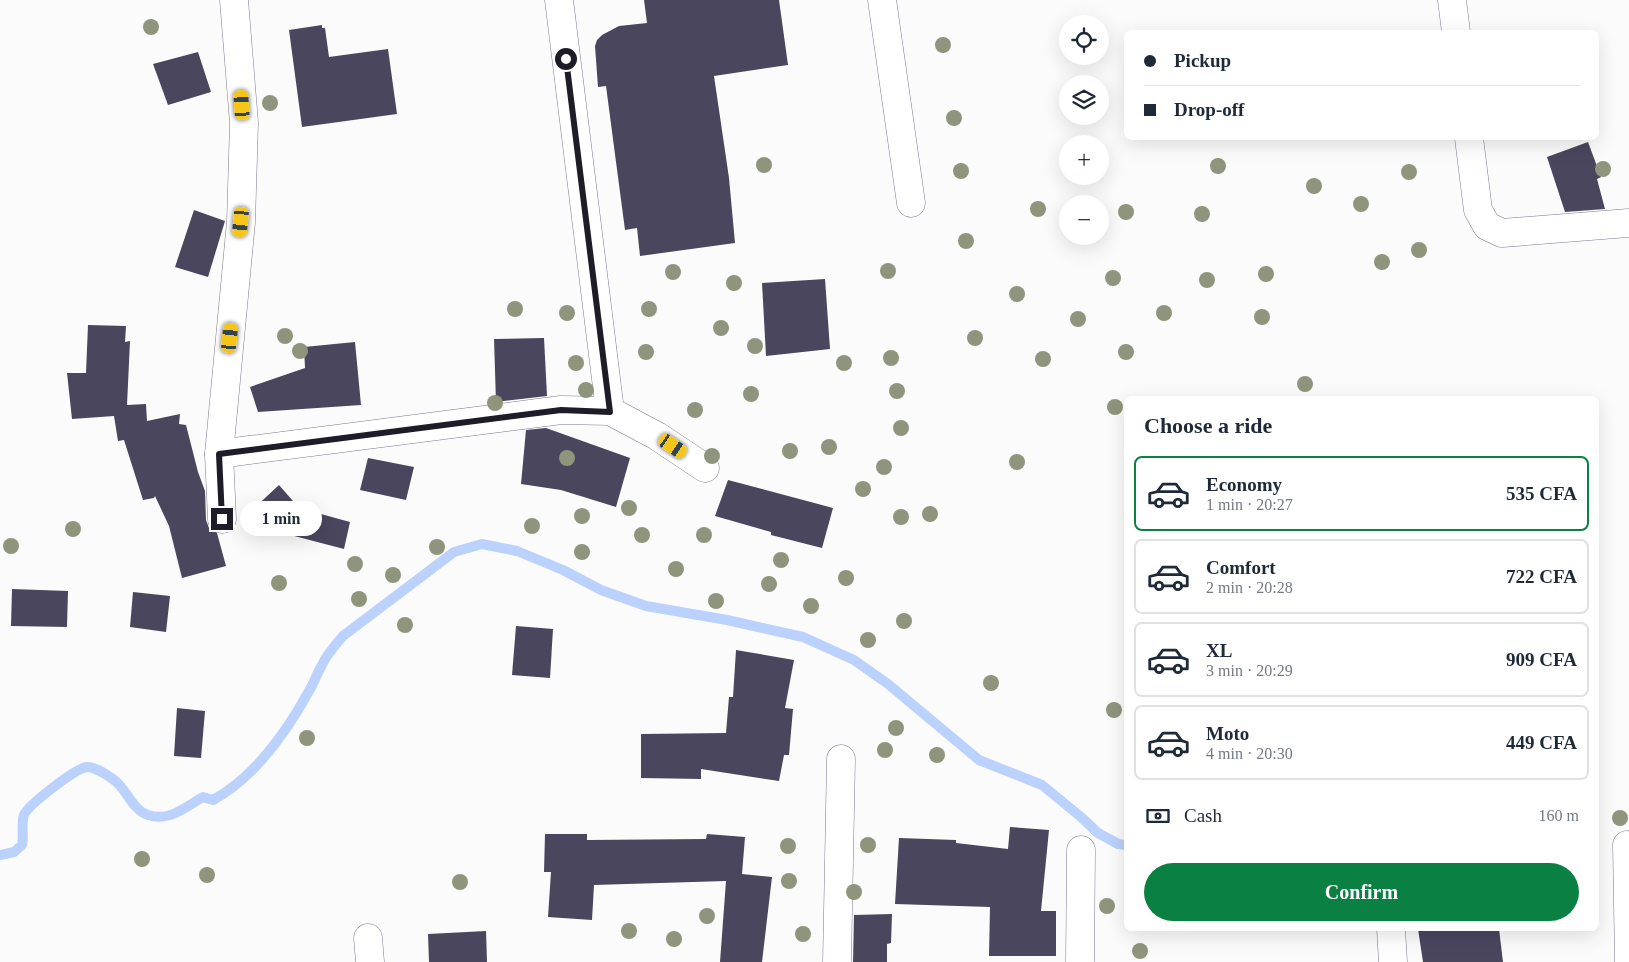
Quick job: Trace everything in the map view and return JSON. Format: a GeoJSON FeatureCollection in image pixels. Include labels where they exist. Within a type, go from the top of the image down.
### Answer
{"type":"FeatureCollection","features":[{"type":"Feature","properties":{"kind":"street"},"geometry":{"type":"LineString","coordinates":[[222,519],[219,454],[241,222],[244,123],[234,0]]}},
{"type":"Feature","properties":{"kind":"street"},"geometry":{"type":"LineString","coordinates":[[559,0],[610,412]]}},
{"type":"Feature","properties":{"kind":"street"},"geometry":{"type":"LineString","coordinates":[[882,0],[911,203]]}},
{"type":"Feature","properties":{"kind":"street"},"geometry":{"type":"LineString","coordinates":[[1452,0],[1456,30]]}},
{"type":"Feature","properties":{"kind":"street"},"geometry":{"type":"LineString","coordinates":[[1469,140],[1478,210],[1487,226],[1502,233],[1629,223]]}},
{"type":"Feature","properties":{"kind":"street"},"geometry":{"type":"LineString","coordinates":[[219,454],[561,410],[610,412],[657,436],[705,468]]}},
{"type":"Feature","properties":{"kind":"street"},"geometry":{"type":"LineString","coordinates":[[837,962],[841,759]]}},
{"type":"Feature","properties":{"kind":"street"},"geometry":{"type":"LineString","coordinates":[[1627,845],[1629,962]]}},
{"type":"Feature","properties":{"kind":"street"},"geometry":{"type":"LineString","coordinates":[[1080,962],[1081,850]]}},
{"type":"Feature","properties":{"kind":"street"},"geometry":{"type":"LineString","coordinates":[[1392,931],[1393,962]]}},
{"type":"Feature","properties":{"kind":"building"},"geometry":{"type":"Polygon","coordinates":[[[644,0],[779,0],[788,65],[714,76],[729,178],[735,243],[640,256],[637,228],[625,230],[606,86],[598,87],[595,46],[597,40],[602,35],[619,26],[647,23],[644,0]]]}},
{"type":"Feature","properties":{"kind":"building"},"geometry":{"type":"Polygon","coordinates":[[[322,25],[322,28],[325,28],[329,57],[388,49],[397,114],[302,127],[289,30],[322,25]]]}},
{"type":"Feature","properties":{"kind":"building"},"geometry":{"type":"Polygon","coordinates":[[[198,52],[211,92],[168,105],[153,64],[198,52]]]}},
{"type":"Feature","properties":{"kind":"building"},"geometry":{"type":"Polygon","coordinates":[[[1588,142],[1601,177],[1597,179],[1605,209],[1565,212],[1547,157],[1588,142]]]}},
{"type":"Feature","properties":{"kind":"building"},"geometry":{"type":"Polygon","coordinates":[[[194,210],[225,221],[208,277],[175,267],[194,210]]]}},
{"type":"Feature","properties":{"kind":"building"},"geometry":{"type":"Polygon","coordinates":[[[825,279],[830,349],[766,356],[762,283],[825,279]]]}},
{"type":"Feature","properties":{"kind":"building"},"geometry":{"type":"Polygon","coordinates":[[[88,325],[126,326],[125,342],[130,341],[127,405],[146,404],[147,421],[180,414],[179,424],[186,425],[205,491],[206,520],[209,528],[217,533],[226,566],[182,578],[169,526],[155,496],[154,498],[143,500],[124,440],[118,441],[114,416],[72,419],[67,373],[86,373],[88,325]]]}},
{"type":"Feature","properties":{"kind":"building"},"geometry":{"type":"Polygon","coordinates":[[[544,338],[547,396],[496,402],[494,339],[544,338]]]}},
{"type":"Feature","properties":{"kind":"building"},"geometry":{"type":"Polygon","coordinates":[[[355,342],[361,405],[258,412],[250,387],[305,368],[304,347],[355,342]]]}},
{"type":"Feature","properties":{"kind":"building"},"geometry":{"type":"Polygon","coordinates":[[[546,428],[630,458],[616,507],[561,490],[521,484],[526,430],[546,428]]]}},
{"type":"Feature","properties":{"kind":"building"},"geometry":{"type":"Polygon","coordinates":[[[368,458],[414,467],[406,500],[360,490],[368,458]]]}},
{"type":"Feature","properties":{"kind":"building"},"geometry":{"type":"Polygon","coordinates":[[[728,480],[833,508],[822,548],[771,535],[771,532],[715,516],[728,480]]]}},
{"type":"Feature","properties":{"kind":"building"},"geometry":{"type":"Polygon","coordinates":[[[279,485],[299,508],[350,522],[344,549],[279,532],[274,536],[251,511],[279,485]]]}},
{"type":"Feature","properties":{"kind":"building"},"geometry":{"type":"Polygon","coordinates":[[[12,589],[68,591],[67,627],[11,626],[12,589]]]}},
{"type":"Feature","properties":{"kind":"building"},"geometry":{"type":"Polygon","coordinates":[[[133,592],[170,596],[166,632],[130,627],[133,592]]]}},
{"type":"Feature","properties":{"kind":"building"},"geometry":{"type":"Polygon","coordinates":[[[516,626],[553,629],[550,678],[512,675],[516,626]]]}},
{"type":"Feature","properties":{"kind":"building"},"geometry":{"type":"Polygon","coordinates":[[[736,650],[794,660],[785,708],[793,709],[789,755],[784,755],[779,781],[701,769],[701,779],[641,778],[641,734],[726,733],[729,697],[733,697],[736,650]]]}},
{"type":"Feature","properties":{"kind":"building"},"geometry":{"type":"Polygon","coordinates":[[[177,708],[205,711],[201,758],[174,756],[177,708]]]}},
{"type":"Feature","properties":{"kind":"building"},"geometry":{"type":"Polygon","coordinates":[[[1010,827],[1049,830],[1041,911],[1056,911],[1056,956],[989,956],[990,907],[895,904],[899,838],[956,840],[956,843],[1008,849],[1010,827]]]}},
{"type":"Feature","properties":{"kind":"building"},"geometry":{"type":"Polygon","coordinates":[[[545,834],[587,834],[587,840],[706,839],[707,834],[745,837],[742,874],[772,877],[762,962],[720,962],[726,881],[594,885],[592,920],[548,917],[551,872],[544,872],[545,834]]]}},
{"type":"Feature","properties":{"kind":"building"},"geometry":{"type":"Polygon","coordinates":[[[892,914],[891,943],[887,944],[887,962],[853,962],[854,915],[892,914]]]}},
{"type":"Feature","properties":{"kind":"building"},"geometry":{"type":"Polygon","coordinates":[[[486,931],[487,962],[429,962],[428,934],[486,931]]]}},
{"type":"Feature","properties":{"kind":"building"},"geometry":{"type":"Polygon","coordinates":[[[1418,931],[1499,931],[1503,962],[1423,962],[1418,931]]]}},
{"type":"Feature","properties":{"kind":"waterway"},"geometry":{"type":"LineString","coordinates":[[0,855],[14,852],[22,845],[23,818],[27,810],[63,780],[87,767],[98,770],[114,780],[138,809],[148,815],[163,817],[177,812],[203,797],[213,800],[243,779],[280,737],[311,688],[325,658],[343,636],[454,552],[482,544],[517,551],[563,570],[601,590],[646,606],[727,620],[803,637],[854,660],[888,684],[979,760],[1042,785],[1098,833],[1118,844],[1124,845]]}},
{"type":"Feature","properties":{"kind":"route"},"geometry":{"type":"LineString","coordinates":[[222,519],[219,454],[561,410],[610,412],[566,59]]}}]}
